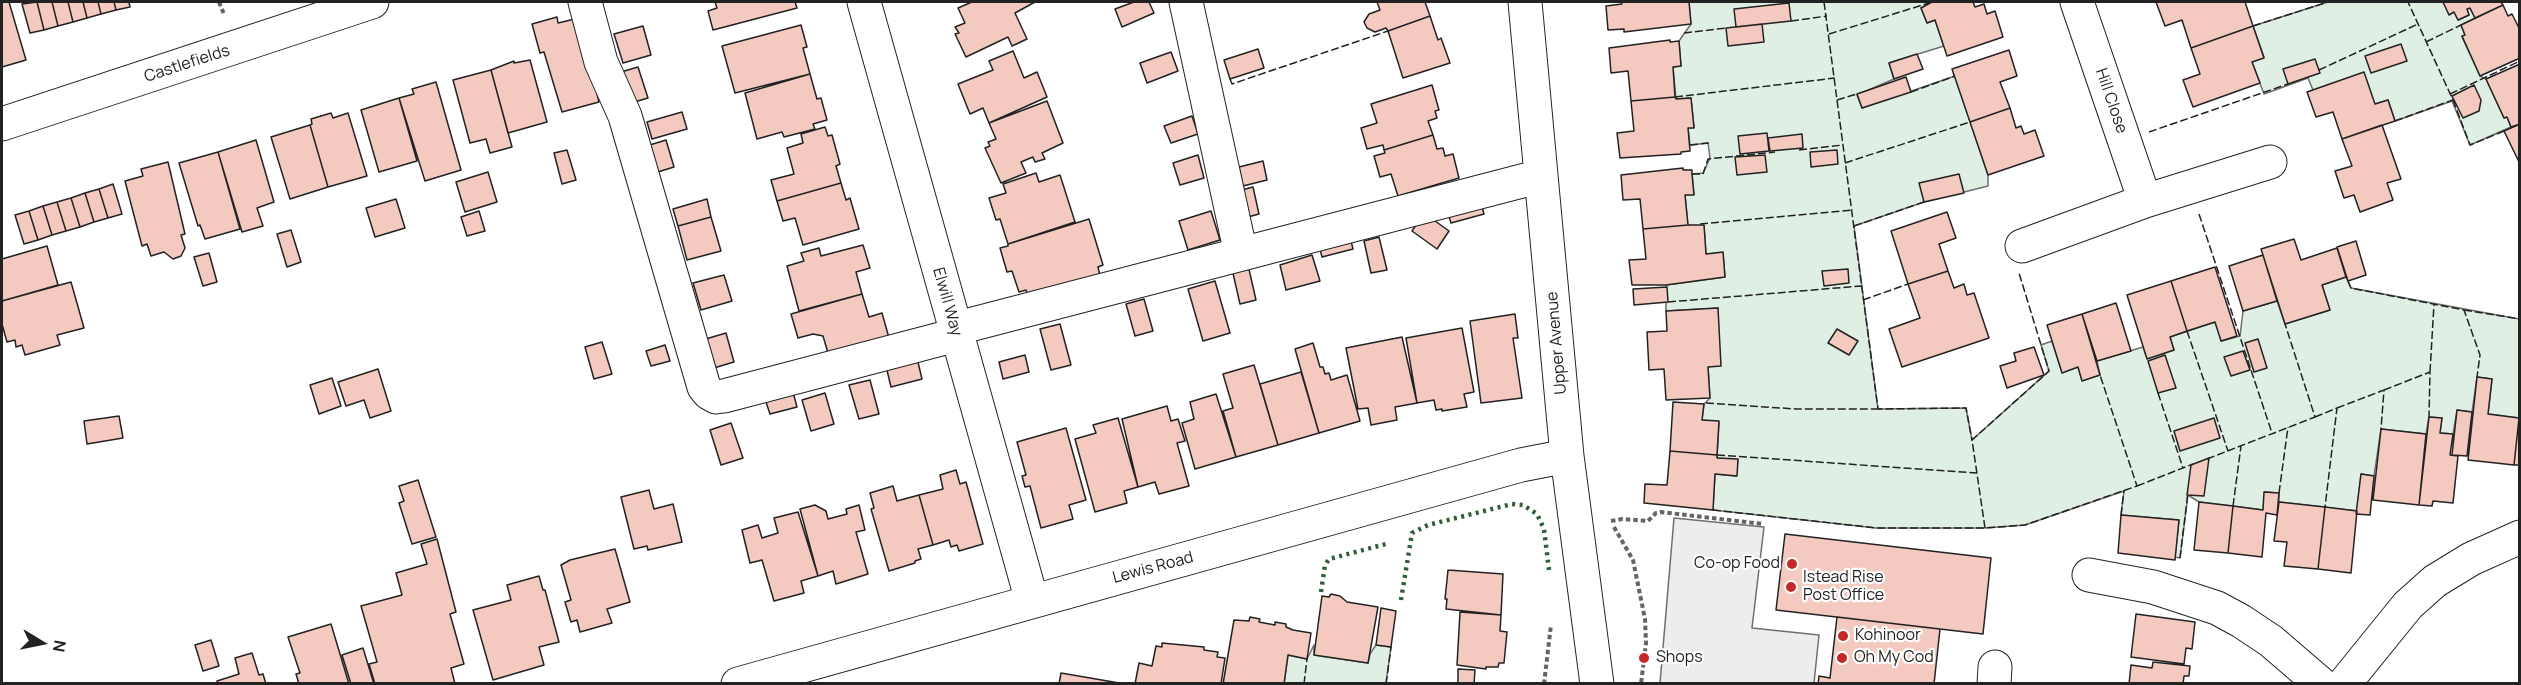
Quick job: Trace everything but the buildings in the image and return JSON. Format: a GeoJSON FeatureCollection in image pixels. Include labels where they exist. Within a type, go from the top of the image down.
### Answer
{"type":"FeatureCollection","features":[{"type":"Feature","properties":{"kind":"street","name":"Castlefields"},"geometry":{"type":"LineString","coordinates":[[2,124],[372,2]]}},
{"type":"Feature","properties":{"kind":"street"},"geometry":{"type":"LineString","coordinates":[[585,2],[601,62],[625,116],[704,387],[709,393],[724,396],[1240,255],[1541,176]]}},
{"type":"Feature","properties":{"kind":"street","name":"Elwill Way"},"geometry":{"type":"LineString","coordinates":[[864,2],[1032,601]]}},
{"type":"Feature","properties":{"kind":"street"},"geometry":{"type":"LineString","coordinates":[[1186,2],[1240,255]]}},
{"type":"Feature","properties":{"kind":"street","name":"Upper Avenue"},"geometry":{"type":"LineString","coordinates":[[1525,2],[1568,456],[1597,684]]}},
{"type":"Feature","properties":{"kind":"street","name":"Hill Close"},"geometry":{"type":"LineString","coordinates":[[2078,2],[2145,201]]}},
{"type":"Feature","properties":{"kind":"street"},"geometry":{"type":"LineString","coordinates":[[2022,246],[2145,201],[2270,162]]}},
{"type":"Feature","properties":{"kind":"street","name":"Lewis Road"},"geometry":{"type":"LineString","coordinates":[[738,684],[1521,465],[1568,456]]}},
{"type":"Feature","properties":{"kind":"street"},"geometry":{"type":"LineString","coordinates":[[2344,684],[2408,605],[2435,581],[2471,559],[2520,537]]}},
{"type":"Feature","properties":{"kind":"street"},"geometry":{"type":"LineString","coordinates":[[2089,574],[2153,587],[2217,608],[2271,640],[2320,684]]}},
{"type":"Feature","properties":{"kind":"path"},"geometry":{"type":"LineString","coordinates":[[1611,521],[1622,519],[1648,521],[1656,513],[1661,512],[1763,524]]}},
{"type":"Feature","properties":{"kind":"path"},"geometry":{"type":"LineString","coordinates":[[1608,516],[1635,565],[1646,635],[1641,684]]}},
{"type":"Feature","properties":{"kind":"path"},"geometry":{"type":"LineString","coordinates":[[1544,684],[1551,619]]}},
{"type":"Feature","properties":{"kind":"green space"},"geometry":{"type":"Polygon","coordinates":[[[1689,2],[1929,2],[1930,5],[1921,8],[1927,23],[1935,20],[1944,46],[1889,63],[1894,79],[1857,95],[1862,108],[1955,76],[1988,175],[1988,186],[1924,202],[1854,226],[1878,409],[1966,408],[1972,440],[2049,371],[2041,345],[2052,341],[2062,372],[2078,367],[2082,380],[2100,375],[2097,361],[2143,347],[2147,358],[2174,350],[2170,337],[2215,322],[2222,341],[2240,336],[2243,311],[2277,301],[2285,324],[2330,310],[2322,285],[2346,277],[2351,288],[2519,319],[2519,418],[2488,414],[2492,379],[2477,377],[2472,412],[2457,410],[2453,434],[2440,433],[2442,418],[2429,417],[2426,434],[2381,429],[2374,476],[2361,474],[2357,511],[2279,502],[2279,493],[2265,492],[2263,510],[2199,502],[2188,495],[2180,558],[2175,557],[2179,520],[2121,515],[2124,491],[2025,525],[1985,528],[1876,528],[1713,510],[1715,474],[1736,476],[1738,460],[1717,458],[1719,422],[1702,420],[1704,404],[1710,398],[1708,367],[1718,308],[1666,311],[1666,285],[1725,277],[1723,253],[1706,254],[1704,226],[1688,227],[1685,195],[1694,194],[1692,174],[1703,173],[1710,158],[1708,143],[1690,145],[1688,128],[1694,127],[1691,98],[1676,99],[1673,67],[1681,66],[1679,41],[1691,24],[1689,2]]]}},
{"type":"Feature","properties":{"kind":"green space"},"geometry":{"type":"Polygon","coordinates":[[[2328,2],[2443,2],[2449,14],[2454,12],[2458,20],[2469,15],[2467,9],[2470,8],[2475,18],[2461,25],[2465,35],[2462,37],[2480,76],[2486,79],[2504,118],[2507,117],[2511,127],[2470,145],[2452,101],[2395,121],[2388,100],[2375,104],[2313,90],[2308,78],[2264,94],[2252,62],[2264,57],[2253,26],[2328,2]]]}},
{"type":"Feature","properties":{"kind":"green space"},"geometry":{"type":"Polygon","coordinates":[[[1314,645],[1314,655],[1368,663],[1370,654],[1376,645],[1391,647],[1386,683],[1284,684],[1288,655],[1307,659],[1314,645]]]}},
{"type":"Feature","properties":{"kind":"shaded area"},"geometry":{"type":"Polygon","coordinates":[[[1674,518],[1764,527],[1752,628],[1819,635],[1814,683],[1660,683],[1674,518]]]}},
{"type":"Feature","properties":{"kind":"hedge"},"geometry":{"type":"LineString","coordinates":[[1401,600],[1412,533],[1428,525],[1512,504],[1523,505],[1537,514],[1544,529],[1549,570]]}},
{"type":"Feature","properties":{"kind":"hedge"},"geometry":{"type":"LineString","coordinates":[[1321,592],[1325,565],[1329,559],[1386,544]]}},
{"type":"Feature","properties":{"kind":"fence"},"geometry":{"type":"LineString","coordinates":[[1824,2],[1878,409],[1966,408],[1972,440]]}},
{"type":"Feature","properties":{"kind":"fence"},"geometry":{"type":"LineString","coordinates":[[2253,26],[2328,2]]}},
{"type":"Feature","properties":{"kind":"fence"},"geometry":{"type":"LineString","coordinates":[[2395,121],[2453,100],[2408,2]]}},
{"type":"Feature","properties":{"kind":"fence"},"geometry":{"type":"LineString","coordinates":[[1829,34],[1929,3]]}},
{"type":"Feature","properties":{"kind":"fence"},"geometry":{"type":"LineString","coordinates":[[1791,21],[1827,16]]}},
{"type":"Feature","properties":{"kind":"fence"},"geometry":{"type":"LineString","coordinates":[[2319,70],[2418,24]]}},
{"type":"Feature","properties":{"kind":"fence"},"geometry":{"type":"LineString","coordinates":[[2426,42],[2461,25]]}},
{"type":"Feature","properties":{"kind":"fence"},"geometry":{"type":"LineString","coordinates":[[1684,33],[1726,28]]}},
{"type":"Feature","properties":{"kind":"fence"},"geometry":{"type":"LineString","coordinates":[[1230,79],[1232,84],[1388,31]]}},
{"type":"Feature","properties":{"kind":"fence"},"geometry":{"type":"LineString","coordinates":[[2450,94],[2520,61]]}},
{"type":"Feature","properties":{"kind":"fence"},"geometry":{"type":"LineString","coordinates":[[1911,92],[1955,76]]}},
{"type":"Feature","properties":{"kind":"fence"},"geometry":{"type":"LineString","coordinates":[[1675,97],[1835,78]]}},
{"type":"Feature","properties":{"kind":"fence"},"geometry":{"type":"LineString","coordinates":[[2149,132],[2288,84]]}},
{"type":"Feature","properties":{"kind":"fence"},"geometry":{"type":"LineString","coordinates":[[1837,100],[1857,94]]}},
{"type":"Feature","properties":{"kind":"fence"},"geometry":{"type":"LineString","coordinates":[[2453,100],[2470,145],[2504,131]]}},
{"type":"Feature","properties":{"kind":"fence"},"geometry":{"type":"LineString","coordinates":[[1845,163],[1970,122]]}},
{"type":"Feature","properties":{"kind":"fence"},"geometry":{"type":"LineString","coordinates":[[1690,145],[1709,143],[1709,145]]}},
{"type":"Feature","properties":{"kind":"fence"},"geometry":{"type":"LineString","coordinates":[[1799,150],[1843,145]]}},
{"type":"Feature","properties":{"kind":"fence"},"geometry":{"type":"LineString","coordinates":[[1692,174],[1703,174],[1708,159],[1775,152]]}},
{"type":"Feature","properties":{"kind":"fence"},"geometry":{"type":"LineString","coordinates":[[1854,226],[1924,202]]}},
{"type":"Feature","properties":{"kind":"fence"},"geometry":{"type":"LineString","coordinates":[[1700,224],[1852,210]]}},
{"type":"Feature","properties":{"kind":"fence"},"geometry":{"type":"LineString","coordinates":[[2199,214],[2272,433]]}},
{"type":"Feature","properties":{"kind":"fence"},"geometry":{"type":"LineString","coordinates":[[1985,528],[1972,440],[2049,371],[2019,273]]}},
{"type":"Feature","properties":{"kind":"fence"},"geometry":{"type":"LineString","coordinates":[[2348,281],[2351,288],[2464,310],[2480,355],[2477,377]]}},
{"type":"Feature","properties":{"kind":"fence"},"geometry":{"type":"LineString","coordinates":[[1863,300],[1908,284]]}},
{"type":"Feature","properties":{"kind":"fence"},"geometry":{"type":"LineString","coordinates":[[1668,302],[1861,286]]}},
{"type":"Feature","properties":{"kind":"fence"},"geometry":{"type":"LineString","coordinates":[[2430,372],[2434,304]]}},
{"type":"Feature","properties":{"kind":"fence"},"geometry":{"type":"LineString","coordinates":[[2464,310],[2520,319]]}},
{"type":"Feature","properties":{"kind":"fence"},"geometry":{"type":"LineString","coordinates":[[2207,459],[2315,417],[2285,324]]}},
{"type":"Feature","properties":{"kind":"fence"},"geometry":{"type":"LineString","coordinates":[[2187,331],[2228,451]]}},
{"type":"Feature","properties":{"kind":"fence"},"geometry":{"type":"LineString","coordinates":[[2384,390],[2430,372],[2429,417]]}},
{"type":"Feature","properties":{"kind":"fence"},"geometry":{"type":"LineString","coordinates":[[1713,510],[1877,528],[1985,528],[2025,525],[2137,486],[2100,375]]}},
{"type":"Feature","properties":{"kind":"fence"},"geometry":{"type":"LineString","coordinates":[[2337,408],[2384,390],[2381,429]]}},
{"type":"Feature","properties":{"kind":"fence"},"geometry":{"type":"LineString","coordinates":[[2158,393],[2183,468]]}},
{"type":"Feature","properties":{"kind":"fence"},"geometry":{"type":"LineString","coordinates":[[1706,403],[1796,409],[1878,409]]}},
{"type":"Feature","properties":{"kind":"fence"},"geometry":{"type":"LineString","coordinates":[[2315,417],[2337,408],[2325,507]]}},
{"type":"Feature","properties":{"kind":"fence"},"geometry":{"type":"LineString","coordinates":[[2279,493],[2288,427]]}},
{"type":"Feature","properties":{"kind":"fence"},"geometry":{"type":"LineString","coordinates":[[2233,506],[2241,446]]}},
{"type":"Feature","properties":{"kind":"fence"},"geometry":{"type":"LineString","coordinates":[[1717,455],[1977,473]]}},
{"type":"Feature","properties":{"kind":"fence"},"geometry":{"type":"LineString","coordinates":[[2137,486],[2193,464]]}},
{"type":"Feature","properties":{"kind":"fence"},"geometry":{"type":"LineString","coordinates":[[2121,515],[2124,490]]}},
{"type":"Feature","properties":{"kind":"fence"},"geometry":{"type":"LineString","coordinates":[[2180,558],[2188,492]]}},
{"type":"Feature","properties":{"kind":"fence"},"geometry":{"type":"LineString","coordinates":[[1386,684],[1391,647]]}},
{"type":"Feature","properties":{"kind":"fence"},"geometry":{"type":"LineString","coordinates":[[1304,684],[1307,659]]}},
{"type":"Feature","properties":{"kind":"place","name":"Co-op Food"},"geometry":{"type":"Point","coordinates":[1792,564]}},
{"type":"Feature","properties":{"kind":"place","name":"Istead Rise Post Office"},"geometry":{"type":"Point","coordinates":[1791,587]}},
{"type":"Feature","properties":{"kind":"place","name":"Kohinoor"},"geometry":{"type":"Point","coordinates":[1843,636]}},
{"type":"Feature","properties":{"kind":"place","name":"Shops"},"geometry":{"type":"Point","coordinates":[1644,658]}},
{"type":"Feature","properties":{"kind":"place","name":"Oh My Cod"},"geometry":{"type":"Point","coordinates":[1842,658]}}]}
